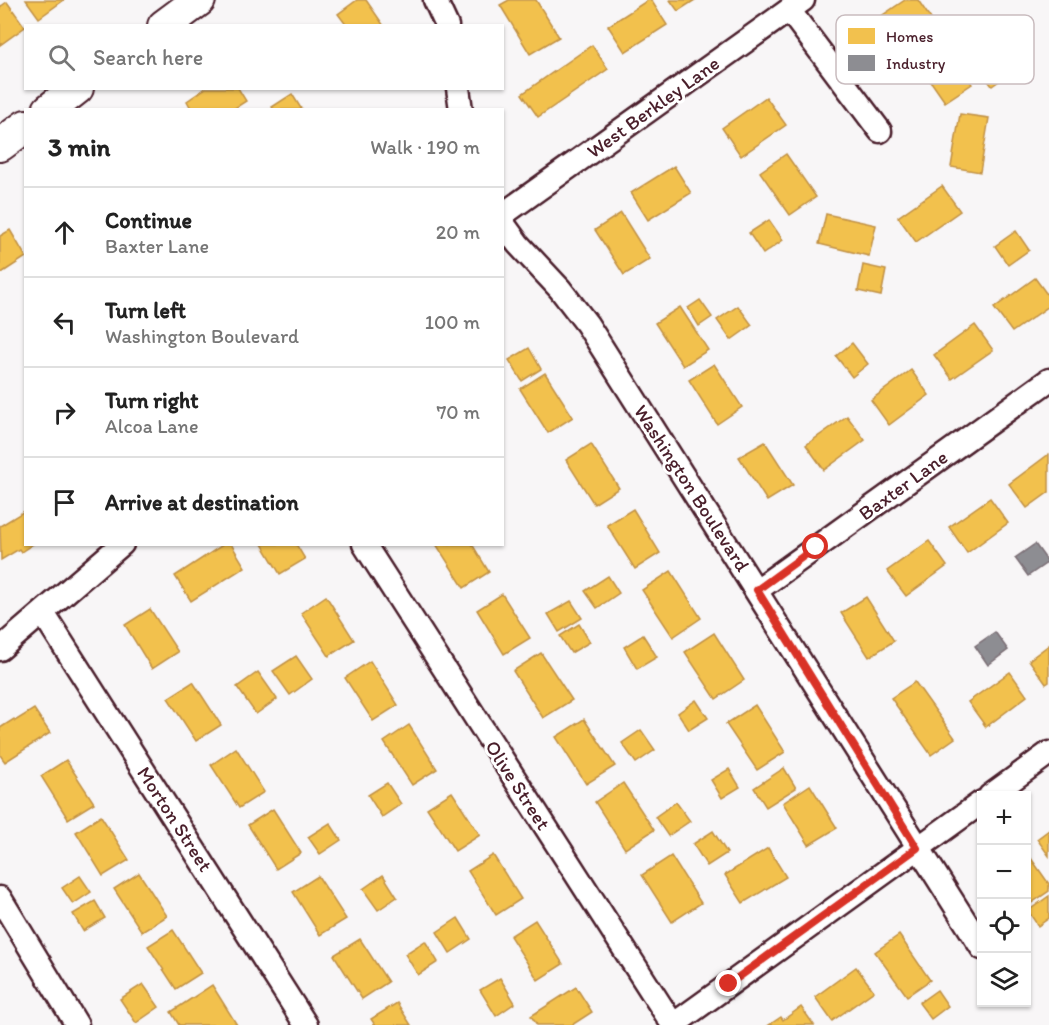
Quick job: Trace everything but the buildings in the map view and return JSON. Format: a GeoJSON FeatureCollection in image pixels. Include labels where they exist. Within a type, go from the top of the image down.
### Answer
{"type":"FeatureCollection","features":[{"type":"Feature","properties":{"kind":"street"},"geometry":{"type":"LineString","coordinates":[[167,24],[199,0]]}},
{"type":"Feature","properties":{"kind":"street"},"geometry":{"type":"LineString","coordinates":[[435,0],[446,24]]}},
{"type":"Feature","properties":{"kind":"street"},"geometry":{"type":"LineString","coordinates":[[796,5],[836,65]]}},
{"type":"Feature","properties":{"kind":"street","name":"West Berkley Lane"},"geometry":{"type":"LineString","coordinates":[[504,214],[796,5]]}},
{"type":"Feature","properties":{"kind":"street"},"geometry":{"type":"LineString","coordinates":[[849,84],[880,131]]}},
{"type":"Feature","properties":{"kind":"street"},"geometry":{"type":"LineString","coordinates":[[51,108],[74,90]]}},
{"type":"Feature","properties":{"kind":"street"},"geometry":{"type":"LineString","coordinates":[[458,90],[461,108]]}},
{"type":"Feature","properties":{"kind":"street"},"geometry":{"type":"LineString","coordinates":[[0,145],[24,127]]}},
{"type":"Feature","properties":{"kind":"street","name":"Washington Boulevard"},"geometry":{"type":"LineString","coordinates":[[504,225],[587,324],[977,942]]}},
{"type":"Feature","properties":{"kind":"street","name":"Baxter Lane"},"geometry":{"type":"LineString","coordinates":[[757,590],[1049,380]]}},
{"type":"Feature","properties":{"kind":"street"},"geometry":{"type":"LineString","coordinates":[[0,649],[120,546]]}},
{"type":"Feature","properties":{"kind":"street","name":"Olive Street"},"geometry":{"type":"LineString","coordinates":[[365,546],[673,1025]]}},
{"type":"Feature","properties":{"kind":"street","name":"Morton Street"},"geometry":{"type":"LineString","coordinates":[[43,613],[306,1025]]}},
{"type":"Feature","properties":{"kind":"street"},"geometry":{"type":"LineString","coordinates":[[996,791],[1049,753]]}},
{"type":"Feature","properties":{"kind":"street"},"geometry":{"type":"LineString","coordinates":[[673,1025],[977,805]]}},
{"type":"Feature","properties":{"kind":"street"},"geometry":{"type":"LineString","coordinates":[[0,898],[8,928],[77,1025]]}},
{"type":"Feature","properties":{"kind":"route"},"geometry":{"type":"LineString","coordinates":[[729,984],[917,848],[757,590],[816,547]]}}]}
